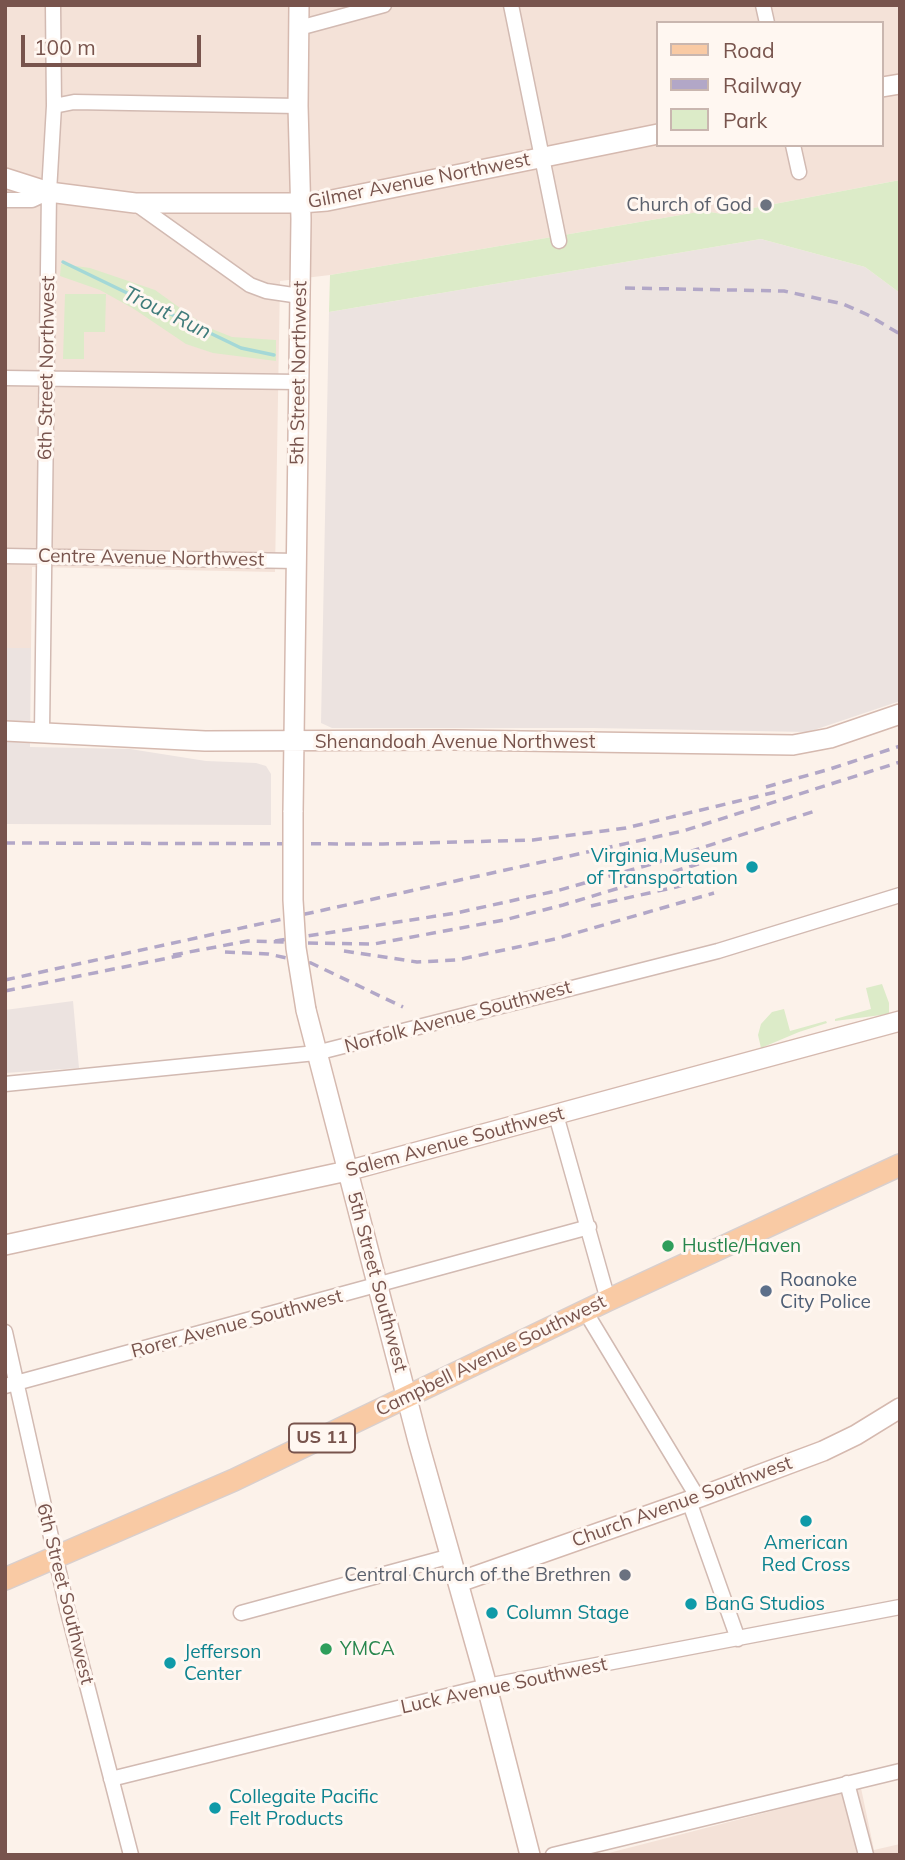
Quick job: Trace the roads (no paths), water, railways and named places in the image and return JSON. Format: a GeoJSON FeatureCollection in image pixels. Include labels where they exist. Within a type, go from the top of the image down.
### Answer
{"type":"FeatureCollection","features":[{"type":"Feature","properties":{"kind":"main road","name":"Campbell Avenue Southwest"},"geometry":{"type":"LineString","coordinates":[[5,1579],[245,1475],[608,1300],[900,1165]]}},
{"type":"Feature","properties":{"kind":"street","name":"6th Street Northwest"},"geometry":{"type":"LineString","coordinates":[[42,731],[49,192],[54,106],[53,5]]}},
{"type":"Feature","properties":{"kind":"street","name":"5th Street Northwest"},"geometry":{"type":"LineString","coordinates":[[294,741],[301,203],[299,5]]}},
{"type":"Feature","properties":{"kind":"street"},"geometry":{"type":"LineString","coordinates":[[299,28],[384,5]]}},
{"type":"Feature","properties":{"kind":"street"},"geometry":{"type":"LineString","coordinates":[[511,5],[559,241]]}},
{"type":"Feature","properties":{"kind":"street"},"geometry":{"type":"LineString","coordinates":[[54,106],[74,102],[298,106]]}},
{"type":"Feature","properties":{"kind":"street","name":"Gilmer Avenue Northwest"},"geometry":{"type":"LineString","coordinates":[[5,178],[49,192],[135,203],[301,203],[327,201],[656,134]]}},
{"type":"Feature","properties":{"kind":"street"},"geometry":{"type":"LineString","coordinates":[[793,147],[799,172]]}},
{"type":"Feature","properties":{"kind":"street"},"geometry":{"type":"LineString","coordinates":[[5,200],[32,200],[49,192]]}},
{"type":"Feature","properties":{"kind":"street"},"geometry":{"type":"LineString","coordinates":[[135,203],[250,285],[266,291],[300,296]]}},
{"type":"Feature","properties":{"kind":"street"},"geometry":{"type":"LineString","coordinates":[[5,378],[298,382]]}},
{"type":"Feature","properties":{"kind":"street","name":"Centre Avenue Northwest"},"geometry":{"type":"LineString","coordinates":[[5,556],[297,561]]}},
{"type":"Feature","properties":{"kind":"street","name":"Shenandoah Avenue Northwest"},"geometry":{"type":"LineString","coordinates":[[5,731],[205,741],[454,740],[793,746],[830,738],[900,714]]}},
{"type":"Feature","properties":{"kind":"street","name":"5th Street Southwest"},"geometry":{"type":"LineString","coordinates":[[294,741],[293,900],[296,948],[306,1010],[530,1855]]}},
{"type":"Feature","properties":{"kind":"street","name":"Norfolk Avenue Southwest"},"geometry":{"type":"LineString","coordinates":[[5,1084],[316,1053],[718,951],[900,895]]}},
{"type":"Feature","properties":{"kind":"street","name":"Salem Avenue Southwest"},"geometry":{"type":"LineString","coordinates":[[5,1245],[347,1171],[900,1021]]}},
{"type":"Feature","properties":{"kind":"street"},"geometry":{"type":"LineString","coordinates":[[555,1115],[608,1300]]}},
{"type":"Feature","properties":{"kind":"street","name":"Rorer Avenue Southwest"},"geometry":{"type":"LineString","coordinates":[[11,1385],[589,1227]]}},
{"type":"Feature","properties":{"kind":"street"},"geometry":{"type":"LineString","coordinates":[[585,1311],[694,1500],[738,1639]]}},
{"type":"Feature","properties":{"kind":"street","name":"6th Street Southwest"},"geometry":{"type":"LineString","coordinates":[[5,1332],[11,1385],[131,1855]]}},
{"type":"Feature","properties":{"kind":"street","name":"Church Avenue Southwest"},"geometry":{"type":"LineString","coordinates":[[459,1582],[694,1500],[822,1451],[856,1435],[900,1408]]}},
{"type":"Feature","properties":{"kind":"street"},"geometry":{"type":"LineString","coordinates":[[241,1613],[451,1556]]}},
{"type":"Feature","properties":{"kind":"street","name":"Luck Avenue Southwest"},"geometry":{"type":"LineString","coordinates":[[111,1779],[487,1686],[900,1607]]}},
{"type":"Feature","properties":{"kind":"street"},"geometry":{"type":"LineString","coordinates":[[553,1855],[900,1771]]}},
{"type":"Feature","properties":{"kind":"street"},"geometry":{"type":"LineString","coordinates":[[847,1783],[866,1855]]}},
{"type":"Feature","properties":{"kind":"waterway","name":"Trout Run"},"geometry":{"type":"LineString","coordinates":[[63,262],[241,348],[274,355]]}},
{"type":"Feature","properties":{"kind":"railway"},"geometry":{"type":"LineString","coordinates":[[625,288],[784,291],[843,304],[900,334]]}},
{"type":"Feature","properties":{"kind":"railway"},"geometry":{"type":"LineString","coordinates":[[766,787],[900,746]]}},
{"type":"Feature","properties":{"kind":"railway"},"geometry":{"type":"LineString","coordinates":[[5,980],[683,831],[900,762]]}},
{"type":"Feature","properties":{"kind":"railway"},"geometry":{"type":"LineString","coordinates":[[5,843],[383,844],[533,840],[626,828],[780,791]]}},
{"type":"Feature","properties":{"kind":"railway"},"geometry":{"type":"LineString","coordinates":[[275,941],[456,913],[556,891],[652,864],[818,810]]}},
{"type":"Feature","properties":{"kind":"railway"},"geometry":{"type":"LineString","coordinates":[[308,943],[374,944],[504,920],[705,862]]}},
{"type":"Feature","properties":{"kind":"railway"},"geometry":{"type":"LineString","coordinates":[[591,906],[710,877]]}},
{"type":"Feature","properties":{"kind":"railway"},"geometry":{"type":"LineString","coordinates":[[344,951],[417,962],[457,960],[555,939],[714,893]]}},
{"type":"Feature","properties":{"kind":"railway"},"geometry":{"type":"LineString","coordinates":[[173,955],[248,941],[284,942]]}},
{"type":"Feature","properties":{"kind":"railway"},"geometry":{"type":"LineString","coordinates":[[225,952],[268,954],[311,963],[403,1007]]}},
{"type":"Feature","properties":{"kind":"railway"},"geometry":{"type":"LineString","coordinates":[[5,991],[183,955]]}},
{"type":"Feature","properties":{"kind":"place","name":"Church of God"},"geometry":{"type":"Point","coordinates":[766,205]}},
{"type":"Feature","properties":{"kind":"place","name":"Virginia Museum of Transportation"},"geometry":{"type":"Point","coordinates":[752,867]}},
{"type":"Feature","properties":{"kind":"place","name":"Hustle/Haven"},"geometry":{"type":"Point","coordinates":[668,1246]}},
{"type":"Feature","properties":{"kind":"place","name":"Roanoke City Police"},"geometry":{"type":"Point","coordinates":[766,1291]}},
{"type":"Feature","properties":{"kind":"place","name":"American Red Cross"},"geometry":{"type":"Point","coordinates":[806,1521]}},
{"type":"Feature","properties":{"kind":"place","name":"Central Church of the Brethren"},"geometry":{"type":"Point","coordinates":[625,1575]}},
{"type":"Feature","properties":{"kind":"place","name":"BanG Studios"},"geometry":{"type":"Point","coordinates":[691,1604]}},
{"type":"Feature","properties":{"kind":"place","name":"Column Stage"},"geometry":{"type":"Point","coordinates":[492,1613]}},
{"type":"Feature","properties":{"kind":"place","name":"YMCA"},"geometry":{"type":"Point","coordinates":[326,1649]}},
{"type":"Feature","properties":{"kind":"place","name":"Jefferson Center"},"geometry":{"type":"Point","coordinates":[170,1663]}},
{"type":"Feature","properties":{"kind":"place","name":"Collegaite Pacific Felt Products"},"geometry":{"type":"Point","coordinates":[215,1808]}}]}
